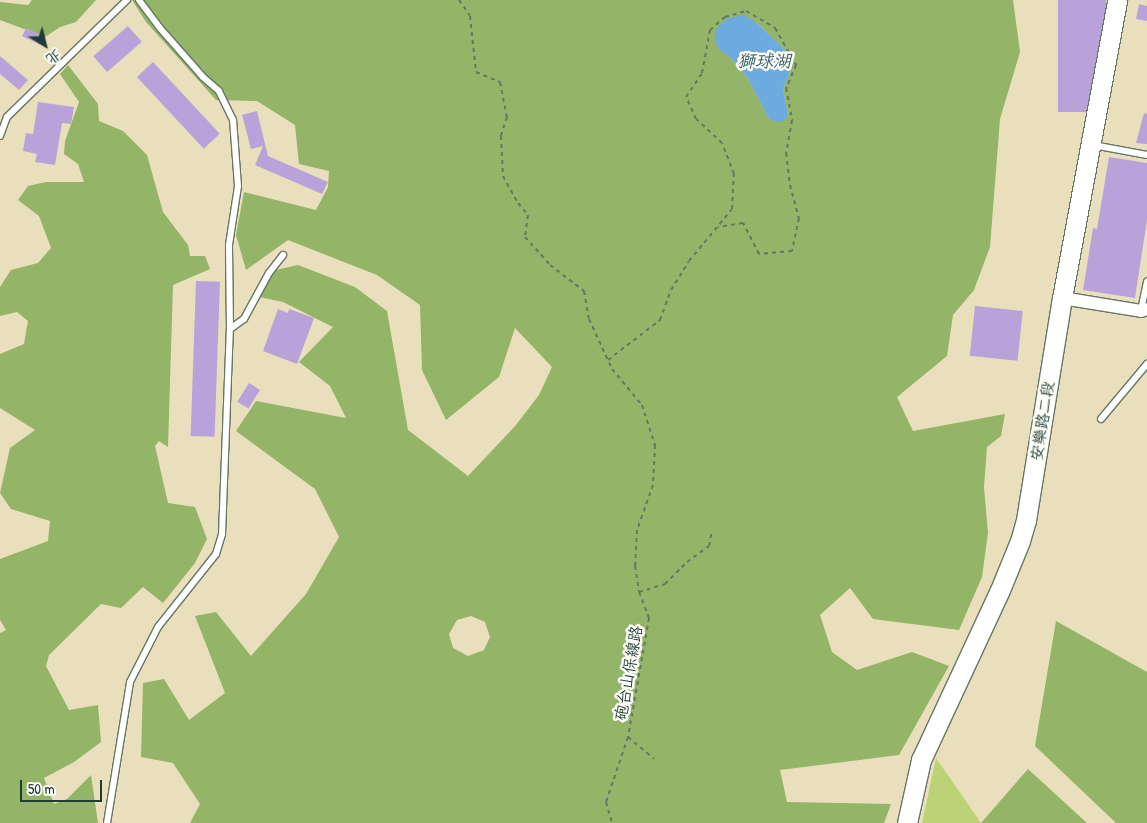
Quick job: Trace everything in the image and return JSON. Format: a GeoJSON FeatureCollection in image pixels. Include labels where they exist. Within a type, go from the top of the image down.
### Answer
{"type":"FeatureCollection","features":[{"type":"Feature","properties":{"kind":"street","name":"安樂路二段"},"geometry":{"type":"LineString","coordinates":[[906,823],[921,760],[1000,590],[1020,541],[1034,472],[1062,298],[1117,0]]}},
{"type":"Feature","properties":{"kind":"street"},"geometry":{"type":"LineString","coordinates":[[1062,298],[1144,310]]}},
{"type":"Feature","properties":{"kind":"lane"},"geometry":{"type":"LineString","coordinates":[[0,136],[7,117],[127,0]]}},
{"type":"Feature","properties":{"kind":"lane"},"geometry":{"type":"LineString","coordinates":[[107,823],[130,682],[158,627],[216,554],[222,534],[230,329],[230,245],[238,186],[232,120],[219,90],[203,77],[160,28],[139,0]]}},
{"type":"Feature","properties":{"kind":"lane"},"geometry":{"type":"LineString","coordinates":[[1090,144],[1147,155]]}},
{"type":"Feature","properties":{"kind":"lane"},"geometry":{"type":"LineString","coordinates":[[230,329],[244,320],[269,273],[283,255]]}},
{"type":"Feature","properties":{"kind":"lane"},"geometry":{"type":"LineString","coordinates":[[1144,310],[1147,282]]}},
{"type":"Feature","properties":{"kind":"lane"},"geometry":{"type":"LineString","coordinates":[[1101,419],[1147,364]]}},
{"type":"Feature","properties":{"kind":"path","name":"砲台山保線路"},"geometry":{"type":"LineString","coordinates":[[459,0],[470,16],[476,72],[500,82],[507,116],[501,136],[503,176],[518,203],[528,215],[525,237],[550,265],[584,291],[589,319],[612,369],[642,405],[654,445],[653,485],[637,530],[634,566],[639,592],[649,618],[628,737],[606,802],[612,823]]}},
{"type":"Feature","properties":{"kind":"path"},"geometry":{"type":"LineString","coordinates":[[608,360],[660,320],[671,290],[689,261],[732,209],[734,174],[722,143],[696,119],[686,97],[702,73],[710,30],[725,17],[746,11],[775,28],[796,65],[786,88],[792,120],[786,153],[790,185],[799,218],[792,251],[759,254],[743,223],[718,227]]}},
{"type":"Feature","properties":{"kind":"path"},"geometry":{"type":"LineString","coordinates":[[639,592],[665,584],[687,562],[709,546],[712,530]]}},
{"type":"Feature","properties":{"kind":"path"},"geometry":{"type":"LineString","coordinates":[[628,737],[654,759]]}},
{"type":"Feature","properties":{"kind":"green space"},"geometry":{"type":"Polygon","coordinates":[[[32,0],[96,0],[76,22],[60,27],[45,37],[0,20],[0,2],[28,5],[32,0]]]}},
{"type":"Feature","properties":{"kind":"green space"},"geometry":{"type":"Polygon","coordinates":[[[132,0],[1013,0],[1020,52],[1000,119],[990,247],[974,290],[953,315],[947,356],[897,397],[913,431],[1005,414],[1001,436],[987,447],[984,487],[988,533],[982,577],[959,630],[873,619],[850,588],[820,615],[832,652],[857,670],[912,652],[949,666],[899,755],[780,770],[787,802],[891,804],[884,823],[190,823],[200,804],[173,763],[141,757],[143,683],[164,679],[189,720],[225,693],[195,616],[216,612],[251,656],[306,594],[339,537],[315,489],[236,431],[256,401],[346,418],[330,386],[299,362],[333,327],[283,302],[259,297],[267,272],[298,265],[355,287],[387,311],[408,430],[468,476],[516,425],[539,395],[552,367],[515,328],[499,377],[446,420],[422,370],[420,305],[377,275],[288,240],[246,270],[236,235],[244,192],[316,210],[328,187],[329,171],[299,164],[295,125],[257,101],[216,100],[146,22],[132,0]],[[756,22],[730,57],[747,77],[769,119],[788,115],[783,89],[791,68],[789,54],[756,22]],[[471,616],[457,620],[449,634],[453,648],[468,656],[484,650],[490,637],[485,622],[471,616]]]}},
{"type":"Feature","properties":{"kind":"green space"},"geometry":{"type":"Polygon","coordinates":[[[68,65],[98,104],[99,121],[123,131],[147,155],[163,212],[188,245],[190,256],[205,256],[210,269],[173,285],[168,447],[159,441],[155,446],[168,503],[195,507],[207,539],[195,563],[163,603],[143,587],[121,608],[101,604],[49,655],[46,666],[69,710],[98,705],[101,742],[74,762],[44,778],[54,804],[67,799],[91,775],[98,823],[0,823],[0,633],[6,630],[0,620],[0,559],[48,541],[50,521],[11,509],[0,493],[10,448],[35,430],[0,408],[0,354],[24,344],[28,321],[17,312],[0,316],[0,287],[11,270],[38,263],[51,248],[39,216],[18,200],[28,186],[46,182],[84,182],[78,164],[64,154],[65,141],[79,102],[60,74],[68,65]]]}},
{"type":"Feature","properties":{"kind":"green space"},"geometry":{"type":"Polygon","coordinates":[[[1056,621],[1147,672],[1147,823],[1116,823],[1035,746],[1056,621]]]}},
{"type":"Feature","properties":{"kind":"green space"},"geometry":{"type":"Polygon","coordinates":[[[936,758],[981,823],[922,823],[936,758]]]}},
{"type":"Feature","properties":{"kind":"green space"},"geometry":{"type":"Polygon","coordinates":[[[1028,769],[1087,823],[981,823],[1028,769]]]}},
{"type":"Feature","properties":{"kind":"water","name":"獅球湖"},"geometry":{"type":"Polygon","coordinates":[[[743,15],[756,22],[789,54],[791,68],[783,89],[788,115],[784,121],[778,122],[769,119],[747,77],[730,57],[719,50],[715,41],[716,29],[726,19],[743,15]]]}},
{"type":"Feature","properties":{"kind":"building"},"geometry":{"type":"Polygon","coordinates":[[[1058,0],[1106,0],[1106,112],[1058,112],[1058,0]]]}},
{"type":"Feature","properties":{"kind":"building"},"geometry":{"type":"Polygon","coordinates":[[[1139,4],[1147,6],[1147,21],[1136,19],[1139,4]]]}},
{"type":"Feature","properties":{"kind":"building"},"geometry":{"type":"Polygon","coordinates":[[[128,26],[142,42],[107,72],[93,56],[128,26]]]}},
{"type":"Feature","properties":{"kind":"building"},"geometry":{"type":"Polygon","coordinates":[[[26,28],[45,37],[41,45],[22,36],[26,28]]]}},
{"type":"Feature","properties":{"kind":"building"},"geometry":{"type":"Polygon","coordinates":[[[0,56],[28,80],[19,90],[0,74],[0,56]]]}},
{"type":"Feature","properties":{"kind":"building"},"geometry":{"type":"Polygon","coordinates":[[[153,62],[220,134],[204,149],[137,77],[153,62]]]}},
{"type":"Feature","properties":{"kind":"building"},"geometry":{"type":"Polygon","coordinates":[[[38,102],[74,107],[71,124],[62,123],[55,165],[35,162],[37,154],[23,151],[26,133],[33,134],[38,102]]]}},
{"type":"Feature","properties":{"kind":"building"},"geometry":{"type":"Polygon","coordinates":[[[257,111],[268,156],[328,182],[322,194],[255,165],[263,146],[251,149],[242,115],[257,111]]]}},
{"type":"Feature","properties":{"kind":"building"},"geometry":{"type":"Polygon","coordinates":[[[1144,113],[1147,114],[1147,144],[1136,143],[1144,113]]]}},
{"type":"Feature","properties":{"kind":"building"},"geometry":{"type":"Polygon","coordinates":[[[1109,157],[1147,163],[1147,220],[1135,298],[1083,290],[1093,228],[1097,229],[1109,157]]]}},
{"type":"Feature","properties":{"kind":"building"},"geometry":{"type":"Polygon","coordinates":[[[196,281],[220,282],[215,437],[191,436],[196,281]]]}},
{"type":"Feature","properties":{"kind":"building"},"geometry":{"type":"Polygon","coordinates":[[[975,306],[1023,311],[1018,361],[970,356],[975,306]]]}},
{"type":"Feature","properties":{"kind":"building"},"geometry":{"type":"Polygon","coordinates":[[[278,309],[288,313],[289,309],[314,318],[297,364],[263,351],[278,309]]]}},
{"type":"Feature","properties":{"kind":"building"},"geometry":{"type":"Polygon","coordinates":[[[249,383],[260,390],[248,409],[237,402],[249,383]]]}}]}
